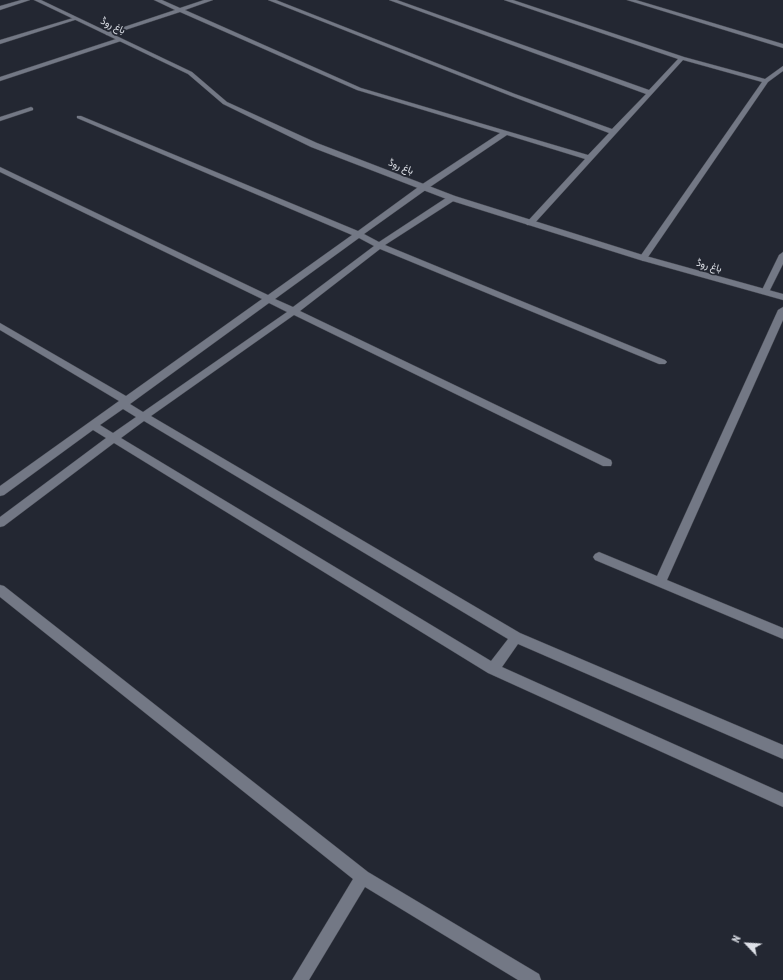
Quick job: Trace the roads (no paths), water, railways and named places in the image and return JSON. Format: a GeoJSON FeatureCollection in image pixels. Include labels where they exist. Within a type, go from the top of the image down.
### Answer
{"type":"FeatureCollection","features":[{"type":"Feature","properties":{"kind":"street"},"geometry":{"type":"LineString","coordinates":[[0,8],[27,0]]}},
{"type":"Feature","properties":{"kind":"street","name":"باغ روڈ"},"geometry":{"type":"LineString","coordinates":[[37,0],[190,73],[225,103],[314,145],[452,198],[643,258],[783,298]]}},
{"type":"Feature","properties":{"kind":"street"},"geometry":{"type":"LineString","coordinates":[[157,0],[359,89],[590,158]]}},
{"type":"Feature","properties":{"kind":"street"},"geometry":{"type":"LineString","coordinates":[[108,34],[210,0]]}},
{"type":"Feature","properties":{"kind":"street"},"geometry":{"type":"LineString","coordinates":[[271,0],[513,95],[613,132]]}},
{"type":"Feature","properties":{"kind":"street"},"geometry":{"type":"LineString","coordinates":[[392,0],[650,93]]}},
{"type":"Feature","properties":{"kind":"street"},"geometry":{"type":"LineString","coordinates":[[507,0],[682,58],[766,81]]}},
{"type":"Feature","properties":{"kind":"street"},"geometry":{"type":"LineString","coordinates":[[630,0],[783,46]]}},
{"type":"Feature","properties":{"kind":"street"},"geometry":{"type":"LineString","coordinates":[[0,42],[75,19]]}},
{"type":"Feature","properties":{"kind":"street"},"geometry":{"type":"LineString","coordinates":[[0,80],[119,40]]}},
{"type":"Feature","properties":{"kind":"street"},"geometry":{"type":"LineString","coordinates":[[530,223],[682,58]]}},
{"type":"Feature","properties":{"kind":"street"},"geometry":{"type":"LineString","coordinates":[[643,258],[766,81],[783,68]]}},
{"type":"Feature","properties":{"kind":"street"},"geometry":{"type":"LineString","coordinates":[[0,119],[31,109]]}},
{"type":"Feature","properties":{"kind":"street"},"geometry":{"type":"LineString","coordinates":[[80,117],[358,234],[380,246],[662,362]]}},
{"type":"Feature","properties":{"kind":"street"},"geometry":{"type":"LineString","coordinates":[[0,492],[424,187],[506,133]]}},
{"type":"Feature","properties":{"kind":"street"},"geometry":{"type":"LineString","coordinates":[[0,170],[607,463]]}},
{"type":"Feature","properties":{"kind":"street"},"geometry":{"type":"LineString","coordinates":[[0,523],[113,438],[294,311],[380,246],[452,198]]}},
{"type":"Feature","properties":{"kind":"street"},"geometry":{"type":"LineString","coordinates":[[765,292],[783,255]]}},
{"type":"Feature","properties":{"kind":"street"},"geometry":{"type":"LineString","coordinates":[[660,582],[783,310]]}},
{"type":"Feature","properties":{"kind":"street"},"geometry":{"type":"LineString","coordinates":[[0,326],[124,402],[144,417],[516,636],[783,752]]}},
{"type":"Feature","properties":{"kind":"street"},"geometry":{"type":"LineString","coordinates":[[92,425],[493,669],[783,800]]}},
{"type":"Feature","properties":{"kind":"street"},"geometry":{"type":"LineString","coordinates":[[600,557],[783,634]]}},
{"type":"Feature","properties":{"kind":"street"},"geometry":{"type":"LineString","coordinates":[[0,590],[364,877],[533,980]]}},
{"type":"Feature","properties":{"kind":"street"},"geometry":{"type":"LineString","coordinates":[[493,669],[516,636]]}},
{"type":"Feature","properties":{"kind":"street"},"geometry":{"type":"LineString","coordinates":[[300,980],[364,877]]}}]}
